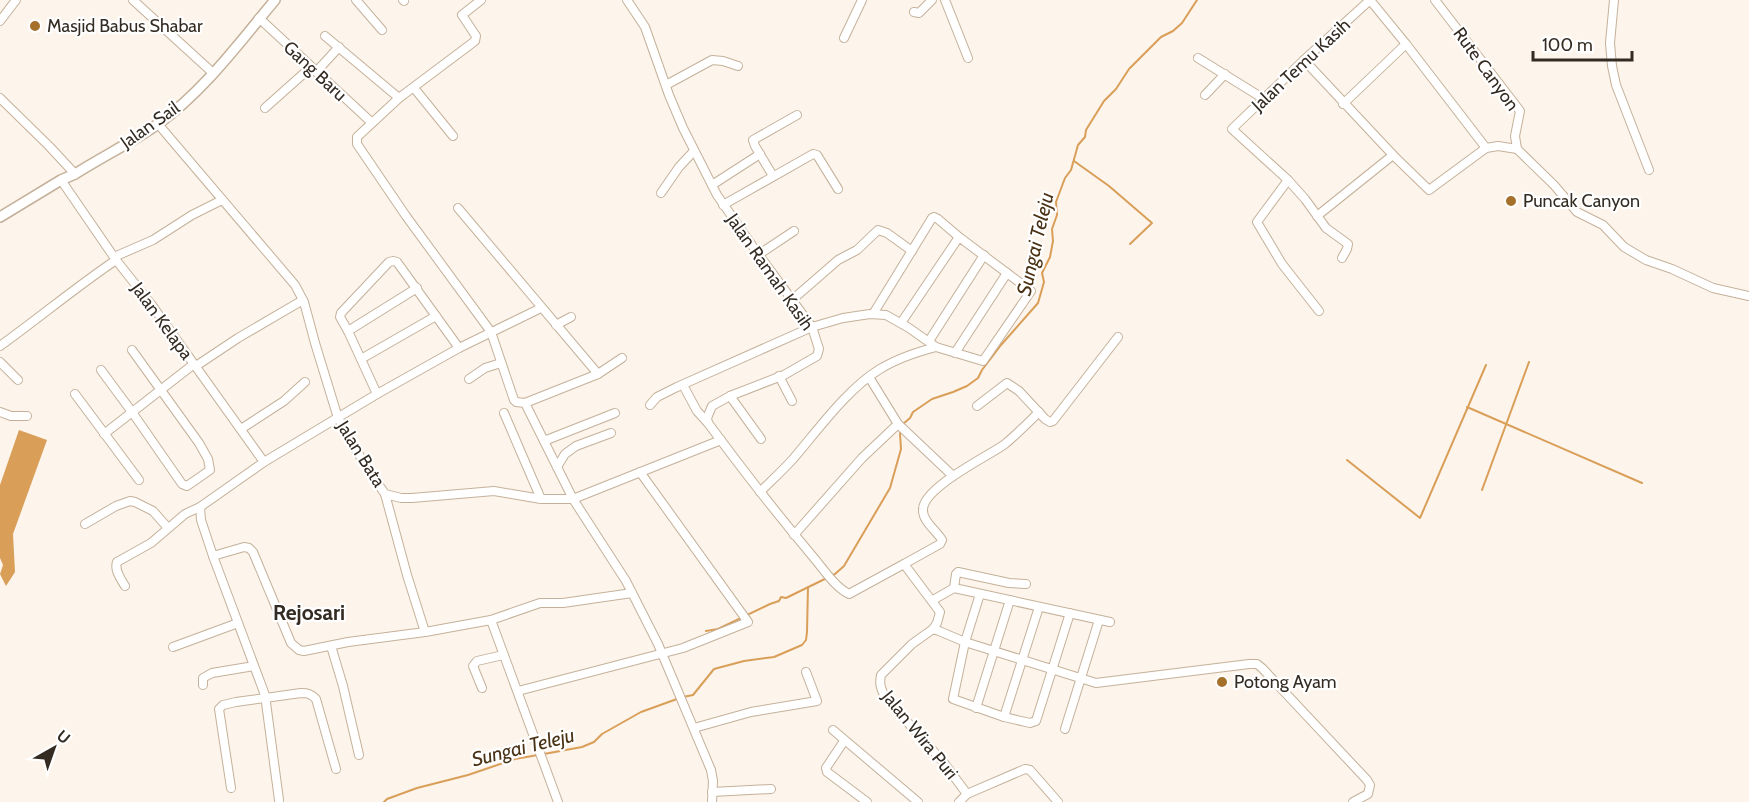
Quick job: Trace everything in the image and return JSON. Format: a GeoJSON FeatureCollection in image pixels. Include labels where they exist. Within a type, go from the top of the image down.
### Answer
{"type":"FeatureCollection","features":[{"type":"Feature","properties":{"kind":"street"},"geometry":{"type":"LineString","coordinates":[[0,21],[16,0]]}},
{"type":"Feature","properties":{"kind":"street"},"geometry":{"type":"LineString","coordinates":[[133,0],[213,73]]}},
{"type":"Feature","properties":{"kind":"street","name":"Jalan Sail"},"geometry":{"type":"LineString","coordinates":[[0,218],[158,124],[213,73],[275,0]]}},
{"type":"Feature","properties":{"kind":"street"},"geometry":{"type":"LineString","coordinates":[[356,0],[382,30]]}},
{"type":"Feature","properties":{"kind":"street"},"geometry":{"type":"LineString","coordinates":[[480,0],[462,15],[476,36],[475,41],[371,122],[357,136],[357,144],[406,216],[491,332],[516,402],[525,403],[598,374],[622,358]]}},
{"type":"Feature","properties":{"kind":"street","name":"Jalan Ramah Kasih"},"geometry":{"type":"LineString","coordinates":[[627,0],[645,27],[694,151],[723,205],[812,327],[819,349],[817,356],[712,406],[707,418],[708,423]]}},
{"type":"Feature","properties":{"kind":"street"},"geometry":{"type":"LineString","coordinates":[[843,38],[862,0]]}},
{"type":"Feature","properties":{"kind":"street"},"geometry":{"type":"LineString","coordinates":[[914,12],[919,13],[932,0]]}},
{"type":"Feature","properties":{"kind":"street"},"geometry":{"type":"LineString","coordinates":[[945,0],[968,58]]}},
{"type":"Feature","properties":{"kind":"street"},"geometry":{"type":"LineString","coordinates":[[1370,0],[1407,44],[1486,148]]}},
{"type":"Feature","properties":{"kind":"street","name":"Jalan Temu Kasih"},"geometry":{"type":"LineString","coordinates":[[1288,180],[1232,129],[1370,0]]}},
{"type":"Feature","properties":{"kind":"street","name":"Rute Canyon"},"geometry":{"type":"LineString","coordinates":[[1435,0],[1520,111],[1515,136],[1517,149]]}},
{"type":"Feature","properties":{"kind":"street"},"geometry":{"type":"LineString","coordinates":[[1614,0],[1610,43],[1612,66],[1616,85],[1649,170]]}},
{"type":"Feature","properties":{"kind":"street","name":"Gang Baru"},"geometry":{"type":"LineString","coordinates":[[259,18],[371,122]]}},
{"type":"Feature","properties":{"kind":"street"},"geometry":{"type":"LineString","coordinates":[[325,36],[399,98]]}},
{"type":"Feature","properties":{"kind":"street"},"geometry":{"type":"LineString","coordinates":[[1343,104],[1407,44]]}},
{"type":"Feature","properties":{"kind":"street"},"geometry":{"type":"LineString","coordinates":[[265,108],[339,47]]}},
{"type":"Feature","properties":{"kind":"street"},"geometry":{"type":"LineString","coordinates":[[1198,58],[1264,99]]}},
{"type":"Feature","properties":{"kind":"street"},"geometry":{"type":"LineString","coordinates":[[666,85],[712,60],[738,66]]}},
{"type":"Feature","properties":{"kind":"street"},"geometry":{"type":"LineString","coordinates":[[1304,60],[1343,104],[1429,190],[1486,148],[1498,146],[1517,149],[1554,185],[1577,212],[1603,225],[1624,247],[1646,260],[1713,288],[1749,296]]}},
{"type":"Feature","properties":{"kind":"street"},"geometry":{"type":"LineString","coordinates":[[1205,95],[1226,74]]}},
{"type":"Feature","properties":{"kind":"street"},"geometry":{"type":"LineString","coordinates":[[414,87],[453,136]]}},
{"type":"Feature","properties":{"kind":"street"},"geometry":{"type":"LineString","coordinates":[[0,98],[75,174]]}},
{"type":"Feature","properties":{"kind":"street"},"geometry":{"type":"LineString","coordinates":[[773,176],[753,142],[754,138],[798,115]]}},
{"type":"Feature","properties":{"kind":"street","name":"Jalan Bata"},"geometry":{"type":"LineString","coordinates":[[158,124],[295,285],[303,300],[338,417],[362,460],[386,494],[412,498],[494,491],[542,499],[573,499],[721,440]]}},
{"type":"Feature","properties":{"kind":"street"},"geometry":{"type":"LineString","coordinates":[[661,193],[679,167],[694,151]]}},
{"type":"Feature","properties":{"kind":"street"},"geometry":{"type":"LineString","coordinates":[[723,205],[814,153],[817,154],[838,189]]}},
{"type":"Feature","properties":{"kind":"street"},"geometry":{"type":"LineString","coordinates":[[712,185],[760,154]]}},
{"type":"Feature","properties":{"kind":"street"},"geometry":{"type":"LineString","coordinates":[[1317,216],[1393,155]]}},
{"type":"Feature","properties":{"kind":"street","name":"Jalan Kelapa"},"geometry":{"type":"LineString","coordinates":[[61,180],[264,462]]}},
{"type":"Feature","properties":{"kind":"street"},"geometry":{"type":"LineString","coordinates":[[1319,311],[1281,264],[1257,222],[1288,180],[1326,228],[1348,244],[1342,258]]}},
{"type":"Feature","properties":{"kind":"street"},"geometry":{"type":"LineString","coordinates":[[0,346],[37,320],[115,258],[153,240],[192,215],[222,200]]}},
{"type":"Feature","properties":{"kind":"street"},"geometry":{"type":"LineString","coordinates":[[458,208],[598,374]]}},
{"type":"Feature","properties":{"kind":"street"},"geometry":{"type":"LineString","coordinates":[[650,405],[657,397],[682,385],[812,327],[843,318],[873,314],[885,315],[936,347],[977,360],[986,360],[1031,291],[934,217],[873,314]]}},
{"type":"Feature","properties":{"kind":"street"},"geometry":{"type":"LineString","coordinates":[[792,300],[838,260],[857,250],[878,230],[887,233],[912,251]]}},
{"type":"Feature","properties":{"kind":"street"},"geometry":{"type":"LineString","coordinates":[[758,255],[794,231]]}},
{"type":"Feature","properties":{"kind":"street"},"geometry":{"type":"LineString","coordinates":[[901,323],[959,237]]}},
{"type":"Feature","properties":{"kind":"street"},"geometry":{"type":"LineString","coordinates":[[928,341],[984,255]]}},
{"type":"Feature","properties":{"kind":"street"},"geometry":{"type":"LineString","coordinates":[[377,394],[340,316],[389,262],[397,262],[459,348]]}},
{"type":"Feature","properties":{"kind":"street"},"geometry":{"type":"LineString","coordinates":[[955,353],[1007,273]]}},
{"type":"Feature","properties":{"kind":"street"},"geometry":{"type":"LineString","coordinates":[[348,331],[417,288]]}},
{"type":"Feature","properties":{"kind":"street"},"geometry":{"type":"LineString","coordinates":[[104,434],[195,365],[303,300]]}},
{"type":"Feature","properties":{"kind":"street"},"geometry":{"type":"LineString","coordinates":[[124,586],[118,573],[117,562],[151,543],[184,514],[200,507],[264,462],[377,394],[459,348],[541,308]]}},
{"type":"Feature","properties":{"kind":"street"},"geometry":{"type":"LineString","coordinates":[[361,359],[436,316]]}},
{"type":"Feature","properties":{"kind":"street"},"geometry":{"type":"LineString","coordinates":[[556,325],[571,317]]}},
{"type":"Feature","properties":{"kind":"street"},"geometry":{"type":"LineString","coordinates":[[977,406],[1007,383],[1019,391],[1048,421],[1053,421],[1118,337]]}},
{"type":"Feature","properties":{"kind":"street"},"geometry":{"type":"LineString","coordinates":[[760,492],[791,460],[825,419],[869,378],[879,370],[908,355],[936,347]]}},
{"type":"Feature","properties":{"kind":"street"},"geometry":{"type":"LineString","coordinates":[[101,370],[182,484],[187,486],[206,475],[210,470],[210,465],[204,451],[132,350]]}},
{"type":"Feature","properties":{"kind":"street"},"geometry":{"type":"LineString","coordinates":[[0,362],[18,380]]}},
{"type":"Feature","properties":{"kind":"street"},"geometry":{"type":"LineString","coordinates":[[469,379],[485,368],[501,363]]}},
{"type":"Feature","properties":{"kind":"street"},"geometry":{"type":"LineString","coordinates":[[779,376],[792,401]]}},
{"type":"Feature","properties":{"kind":"street"},"geometry":{"type":"LineString","coordinates":[[869,378],[901,426],[953,476]]}},
{"type":"Feature","properties":{"kind":"street"},"geometry":{"type":"LineString","coordinates":[[241,429],[284,401],[305,382]]}},
{"type":"Feature","properties":{"kind":"street"},"geometry":{"type":"LineString","coordinates":[[682,385],[697,411],[794,535],[836,584],[849,594],[940,544],[942,540],[928,523],[922,510],[926,498],[953,476],[1005,443],[1039,412]]}},
{"type":"Feature","properties":{"kind":"street"},"geometry":{"type":"LineString","coordinates":[[75,394],[139,480]]}},
{"type":"Feature","properties":{"kind":"street"},"geometry":{"type":"LineString","coordinates":[[730,396],[761,438]]}},
{"type":"Feature","properties":{"kind":"street"},"geometry":{"type":"LineString","coordinates":[[525,403],[573,499],[632,593],[662,653],[711,770],[712,802]]}},
{"type":"Feature","properties":{"kind":"street"},"geometry":{"type":"LineString","coordinates":[[0,412],[11,416],[27,416]]}},
{"type":"Feature","properties":{"kind":"street"},"geometry":{"type":"LineString","coordinates":[[504,413],[542,499]]}},
{"type":"Feature","properties":{"kind":"street"},"geometry":{"type":"LineString","coordinates":[[544,441],[615,413]]}},
{"type":"Feature","properties":{"kind":"street"},"geometry":{"type":"LineString","coordinates":[[794,535],[862,458],[901,426]]}},
{"type":"Feature","properties":{"kind":"street"},"geometry":{"type":"LineString","coordinates":[[557,467],[565,454],[576,446],[610,433]]}},
{"type":"Feature","properties":{"kind":"street"},"geometry":{"type":"LineString","coordinates":[[518,691],[684,648],[747,623],[741,611],[640,472]]}},
{"type":"Feature","properties":{"kind":"street"},"geometry":{"type":"LineString","coordinates":[[386,494],[407,575],[425,632]]}},
{"type":"Feature","properties":{"kind":"street"},"geometry":{"type":"LineString","coordinates":[[85,524],[116,506],[130,501],[153,511],[168,528]]}},
{"type":"Feature","properties":{"kind":"street"},"geometry":{"type":"LineString","coordinates":[[200,507],[201,520],[213,556],[266,698],[279,800]]}},
{"type":"Feature","properties":{"kind":"street"},"geometry":{"type":"LineString","coordinates":[[213,556],[244,547],[253,552],[291,643],[304,651],[490,620],[540,603],[563,603],[632,593]]}},
{"type":"Feature","properties":{"kind":"street"},"geometry":{"type":"LineString","coordinates":[[904,564],[940,612]]}},
{"type":"Feature","properties":{"kind":"street"},"geometry":{"type":"LineString","coordinates":[[1026,584],[1009,583],[958,572],[933,630],[1096,683],[1257,664],[1367,780],[1370,789],[1368,794],[1353,802]]}},
{"type":"Feature","properties":{"kind":"street"},"geometry":{"type":"LineString","coordinates":[[933,600],[951,590],[1010,600],[1110,622]]}},
{"type":"Feature","properties":{"kind":"street"},"geometry":{"type":"LineString","coordinates":[[980,594],[965,642],[953,699],[1004,717],[1030,723],[1036,721],[1070,613]]}},
{"type":"Feature","properties":{"kind":"street"},"geometry":{"type":"LineString","coordinates":[[976,708],[1010,600]]}},
{"type":"Feature","properties":{"kind":"street"},"geometry":{"type":"LineString","coordinates":[[1004,717],[1039,607]]}},
{"type":"Feature","properties":{"kind":"street"},"geometry":{"type":"LineString","coordinates":[[490,620],[558,802]]}},
{"type":"Feature","properties":{"kind":"street"},"geometry":{"type":"LineString","coordinates":[[1065,729],[1099,620]]}},
{"type":"Feature","properties":{"kind":"street"},"geometry":{"type":"LineString","coordinates":[[174,647],[238,623]]}},
{"type":"Feature","properties":{"kind":"street","name":"Jalan Wira Puri"},"geometry":{"type":"LineString","coordinates":[[933,630],[912,644],[882,675],[881,689],[892,705],[944,763],[966,795],[959,802]]}},
{"type":"Feature","properties":{"kind":"street"},"geometry":{"type":"LineString","coordinates":[[331,646],[359,755]]}},
{"type":"Feature","properties":{"kind":"street"},"geometry":{"type":"LineString","coordinates":[[482,688],[473,666],[477,661],[503,655]]}},
{"type":"Feature","properties":{"kind":"street"},"geometry":{"type":"LineString","coordinates":[[203,685],[203,678],[212,673],[254,666]]}},
{"type":"Feature","properties":{"kind":"street"},"geometry":{"type":"LineString","coordinates":[[693,728],[751,712],[817,701],[806,672]]}},
{"type":"Feature","properties":{"kind":"street"},"geometry":{"type":"LineString","coordinates":[[231,788],[219,709],[223,705],[307,693],[316,699],[336,769]]}},
{"type":"Feature","properties":{"kind":"street"},"geometry":{"type":"LineString","coordinates":[[833,730],[918,802]]}},
{"type":"Feature","properties":{"kind":"street"},"geometry":{"type":"LineString","coordinates":[[844,741],[826,768],[827,772],[867,802]]}},
{"type":"Feature","properties":{"kind":"street"},"geometry":{"type":"LineString","coordinates":[[966,795],[1025,769],[1030,770],[1058,802]]}},
{"type":"Feature","properties":{"kind":"street"},"geometry":{"type":"LineString","coordinates":[[712,792],[771,789]]}},
{"type":"Feature","properties":{"kind":"shaded area"},"geometry":{"type":"Polygon","coordinates":[[[19,430],[47,440],[13,534],[15,572],[6,586],[0,574],[3,565],[0,558],[0,485],[19,430]]]}},
{"type":"Feature","properties":{"kind":"waterway","name":"Sungai Teleju"},"geometry":{"type":"LineString","coordinates":[[903,424],[913,412],[932,399],[967,386],[978,378],[1001,345],[1038,303],[1044,282],[1042,273],[1050,257],[1053,241],[1052,229],[1057,215],[1056,202],[1065,178],[1071,170],[1078,145],[1085,137],[1086,130],[1104,101],[1116,89],[1129,69],[1161,37],[1182,23],[1197,0]]}},
{"type":"Feature","properties":{"kind":"waterway"},"geometry":{"type":"LineString","coordinates":[[1074,161],[1109,186],[1152,223],[1130,244]]}},
{"type":"Feature","properties":{"kind":"waterway"},"geometry":{"type":"LineString","coordinates":[[1482,490],[1529,362]]}},
{"type":"Feature","properties":{"kind":"waterway"},"geometry":{"type":"LineString","coordinates":[[1347,460],[1420,518],[1486,365]]}},
{"type":"Feature","properties":{"kind":"waterway"},"geometry":{"type":"LineString","coordinates":[[1467,407],[1642,483]]}},
{"type":"Feature","properties":{"kind":"waterway","name":"Sungai Teleju"},"geometry":{"type":"LineString","coordinates":[[706,631],[718,629],[779,601],[781,597],[786,598],[835,574],[844,566],[890,488],[901,449],[901,429]]}},
{"type":"Feature","properties":{"kind":"waterway","name":"Sungai Teleju"},"geometry":{"type":"LineString","coordinates":[[683,697],[693,695],[714,669],[744,661],[774,657],[802,645],[806,640],[807,632],[808,587]]}},
{"type":"Feature","properties":{"kind":"waterway","name":"Sungai Teleju"},"geometry":{"type":"LineString","coordinates":[[544,754],[582,747],[594,742],[602,734],[641,712],[677,699]]}},
{"type":"Feature","properties":{"kind":"waterway","name":"Sungai Teleju"},"geometry":{"type":"LineString","coordinates":[[384,802],[417,788],[468,775],[515,759],[538,755]]}},
{"type":"Feature","properties":{"kind":"place","name":"Masjid Babus Shabar"},"geometry":{"type":"Point","coordinates":[35,26]}},
{"type":"Feature","properties":{"kind":"place","name":"Puncak Canyon"},"geometry":{"type":"Point","coordinates":[1511,201]}},
{"type":"Feature","properties":{"kind":"place","name":"Potong Ayam"},"geometry":{"type":"Point","coordinates":[1222,682]}},
{"type":"Feature","properties":{"kind":"district","name":"Rejosari"},"geometry":{"type":"Point","coordinates":[309,612]}}]}
